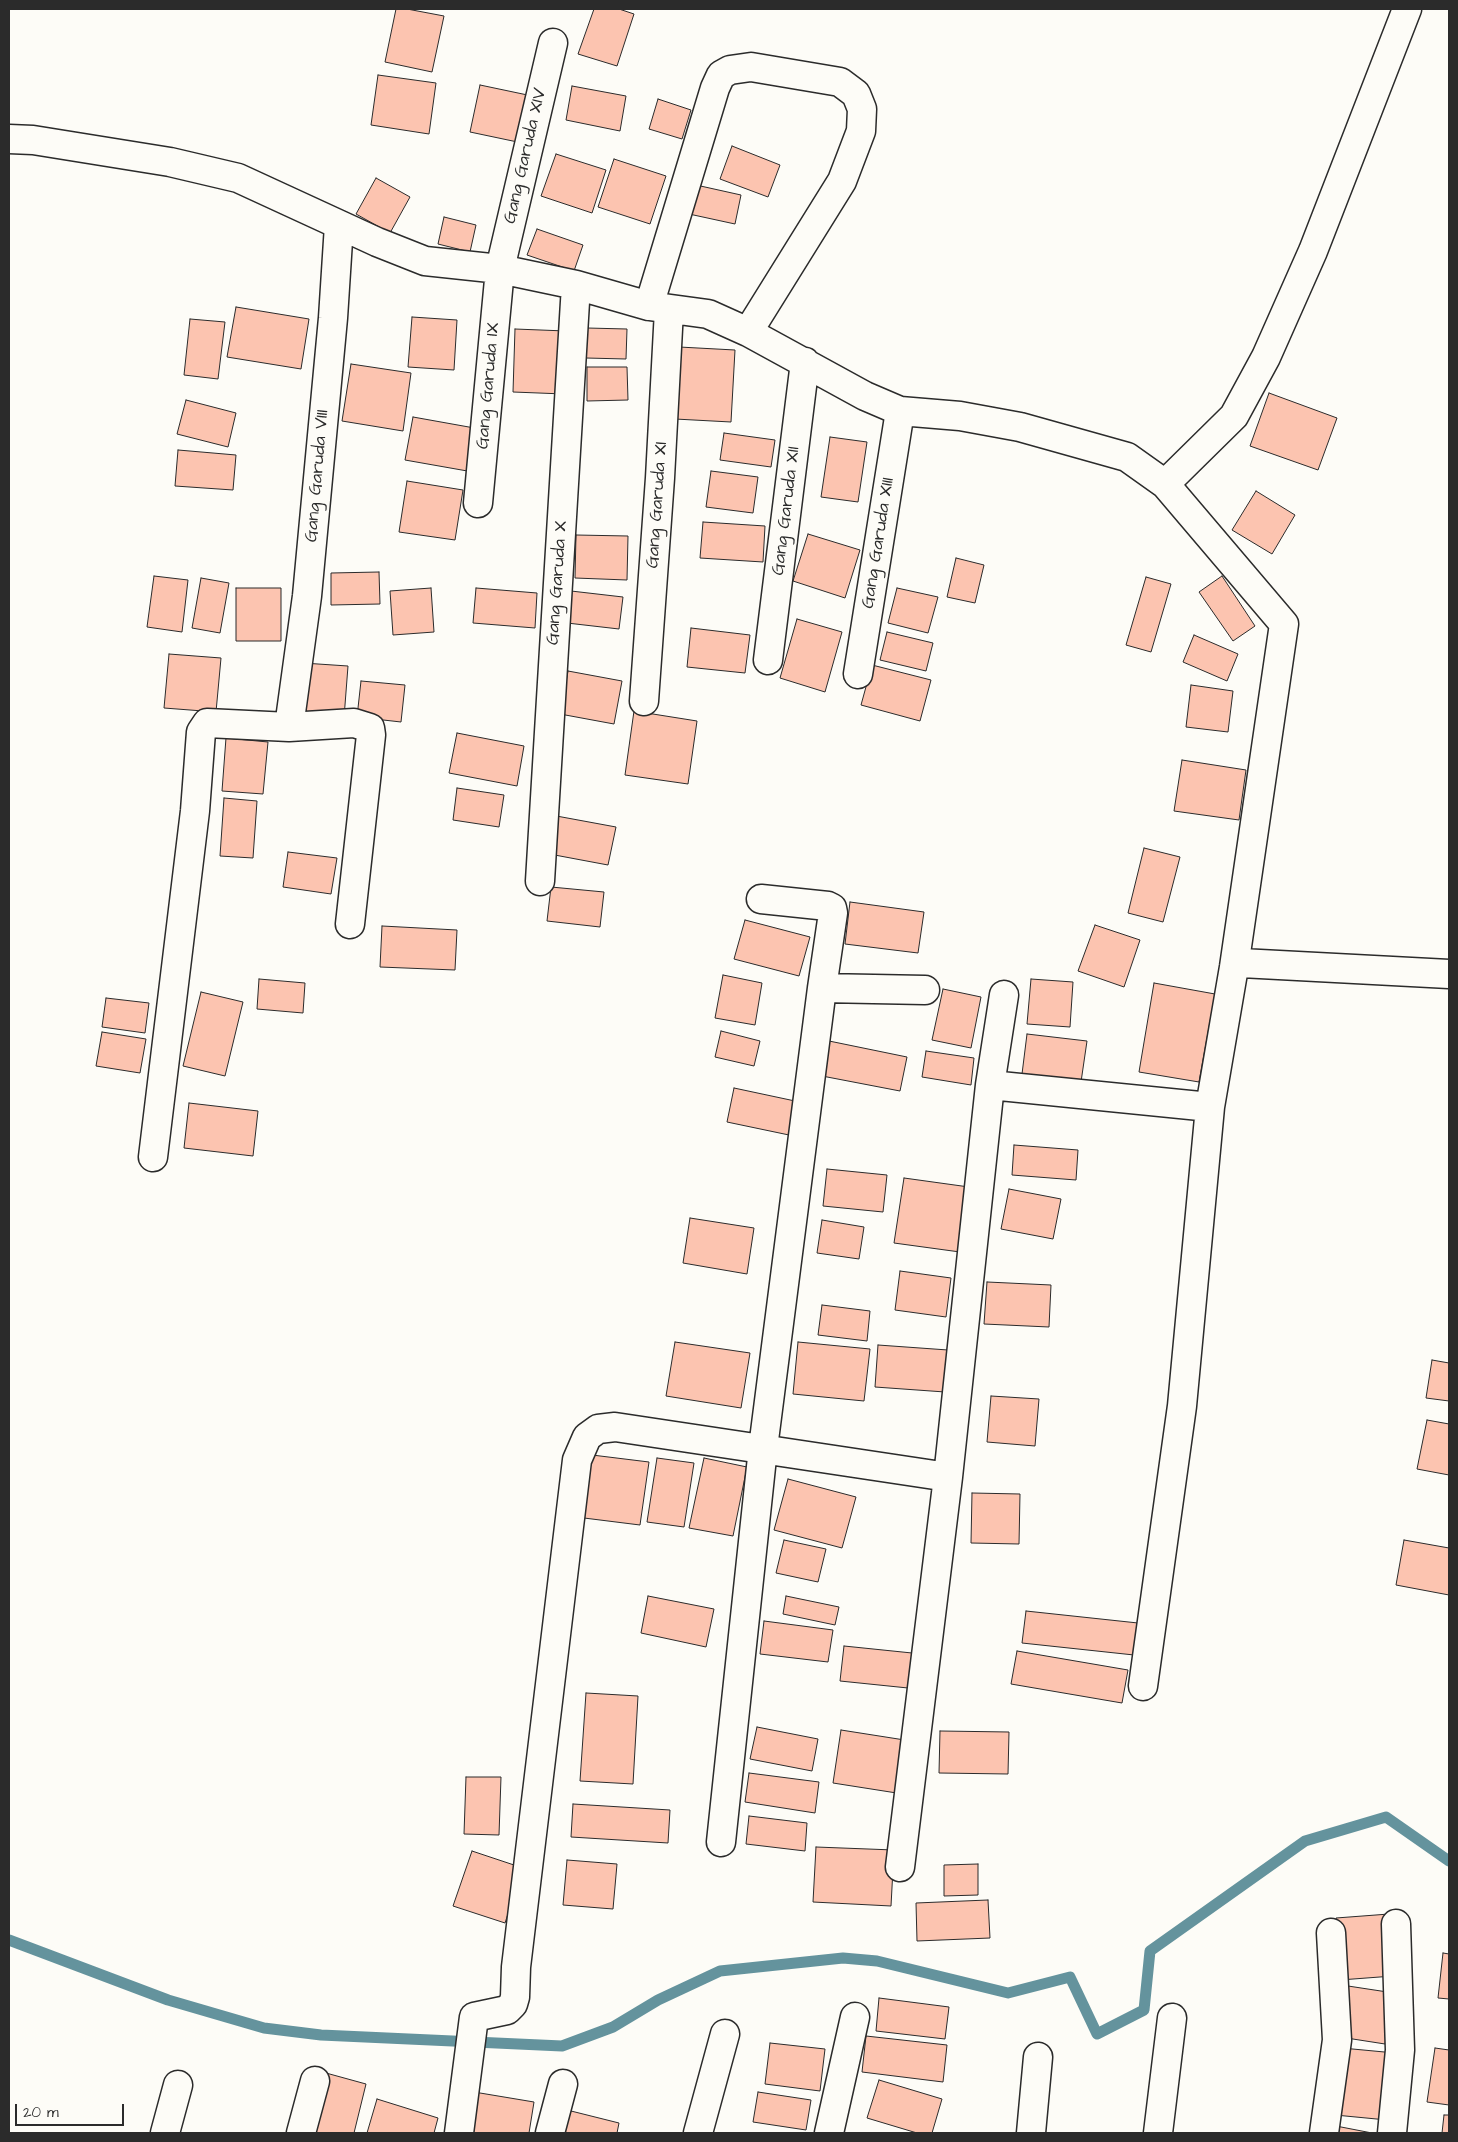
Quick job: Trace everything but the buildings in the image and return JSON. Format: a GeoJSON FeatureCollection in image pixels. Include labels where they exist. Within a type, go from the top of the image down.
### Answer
{"type":"FeatureCollection","features":[{"type":"Feature","properties":{"kind":"street"},"geometry":{"type":"LineString","coordinates":[[1165,484],[1234,416],[1266,357],[1314,251],[1407,9]]}},
{"type":"Feature","properties":{"kind":"street","name":"Gang Garuda XIV"},"geometry":{"type":"LineString","coordinates":[[500,269],[553,43]]}},
{"type":"Feature","properties":{"kind":"street","name":"Gang Garuda XI"},"geometry":{"type":"LineString","coordinates":[[644,701],[660,478],[659,308],[715,88],[721,75],[730,70],[750,67],[840,82],[856,94],[859,101],[862,109],[861,131],[842,181],[748,332]]}},
{"type":"Feature","properties":{"kind":"street"},"geometry":{"type":"LineString","coordinates":[[9,139],[32,140],[170,162],[238,178],[339,225],[425,261],[500,269],[576,285],[659,308],[708,314],[806,362],[865,396],[900,411],[960,416],[1020,427],[1126,457],[1165,484],[1284,624],[1234,967],[1210,1107],[1182,1406],[1143,1686]]}},
{"type":"Feature","properties":{"kind":"street","name":"Gang Garuda VIII"},"geometry":{"type":"LineString","coordinates":[[289,727],[307,596],[334,318],[339,225]]}},
{"type":"Feature","properties":{"kind":"street","name":"Gang Garuda IX"},"geometry":{"type":"LineString","coordinates":[[478,503],[500,269]]}},
{"type":"Feature","properties":{"kind":"street","name":"Gang Garuda X"},"geometry":{"type":"LineString","coordinates":[[540,881],[576,285]]}},
{"type":"Feature","properties":{"kind":"street","name":"Gang Garuda XII"},"geometry":{"type":"LineString","coordinates":[[768,660],[806,362]]}},
{"type":"Feature","properties":{"kind":"street","name":"Gang Garuda XIII"},"geometry":{"type":"LineString","coordinates":[[858,674],[900,411]]}},
{"type":"Feature","properties":{"kind":"street"},"geometry":{"type":"LineString","coordinates":[[152,1157],[195,811],[201,732],[207,724],[289,727],[354,723],[370,728],[371,736],[350,924]]}},
{"type":"Feature","properties":{"kind":"street"},"geometry":{"type":"LineString","coordinates":[[721,1842],[763,1448],[822,988],[834,913],[832,908],[828,906],[760,899]]}},
{"type":"Feature","properties":{"kind":"street"},"geometry":{"type":"LineString","coordinates":[[1234,967],[1241,963],[1449,974]]}},
{"type":"Feature","properties":{"kind":"street"},"geometry":{"type":"LineString","coordinates":[[822,988],[925,990]]}},
{"type":"Feature","properties":{"kind":"street"},"geometry":{"type":"LineString","coordinates":[[900,1867],[948,1477],[990,1084],[1004,995]]}},
{"type":"Feature","properties":{"kind":"street"},"geometry":{"type":"LineString","coordinates":[[990,1084],[1210,1107]]}},
{"type":"Feature","properties":{"kind":"street"},"geometry":{"type":"LineString","coordinates":[[458,2133],[471,2027],[474,2017],[477,2014],[500,2013],[507,2010],[515,1997],[516,1967],[577,1460],[587,1437],[598,1429],[615,1427],[948,1477]]}},
{"type":"Feature","properties":{"kind":"street"},"geometry":{"type":"LineString","coordinates":[[1392,2133],[1400,2050],[1396,1924]]}},
{"type":"Feature","properties":{"kind":"street"},"geometry":{"type":"LineString","coordinates":[[1324,2133],[1337,2040],[1331,1933]]}},
{"type":"Feature","properties":{"kind":"street"},"geometry":{"type":"LineString","coordinates":[[829,2133],[855,2017]]}},
{"type":"Feature","properties":{"kind":"street"},"geometry":{"type":"LineString","coordinates":[[1158,2133],[1172,2018]]}},
{"type":"Feature","properties":{"kind":"street"},"geometry":{"type":"LineString","coordinates":[[698,2133],[725,2034]]}},
{"type":"Feature","properties":{"kind":"street"},"geometry":{"type":"LineString","coordinates":[[1031,2133],[1038,2058]]}},
{"type":"Feature","properties":{"kind":"street"},"geometry":{"type":"LineString","coordinates":[[301,2133],[315,2081]]}},
{"type":"Feature","properties":{"kind":"street"},"geometry":{"type":"LineString","coordinates":[[550,2133],[563,2084]]}},
{"type":"Feature","properties":{"kind":"street"},"geometry":{"type":"LineString","coordinates":[[165,2133],[178,2085]]}},
{"type":"Feature","properties":{"kind":"waterway"},"geometry":{"type":"LineString","coordinates":[[9,1940],[168,2000],[264,2028],[321,2035],[562,2046],[613,2027],[658,2000],[720,1971],[843,1958],[877,1961],[1008,1993],[1070,1977],[1097,2034],[1144,2010],[1150,1951],[1305,1841],[1386,1817],[1449,1861]]}}]}
